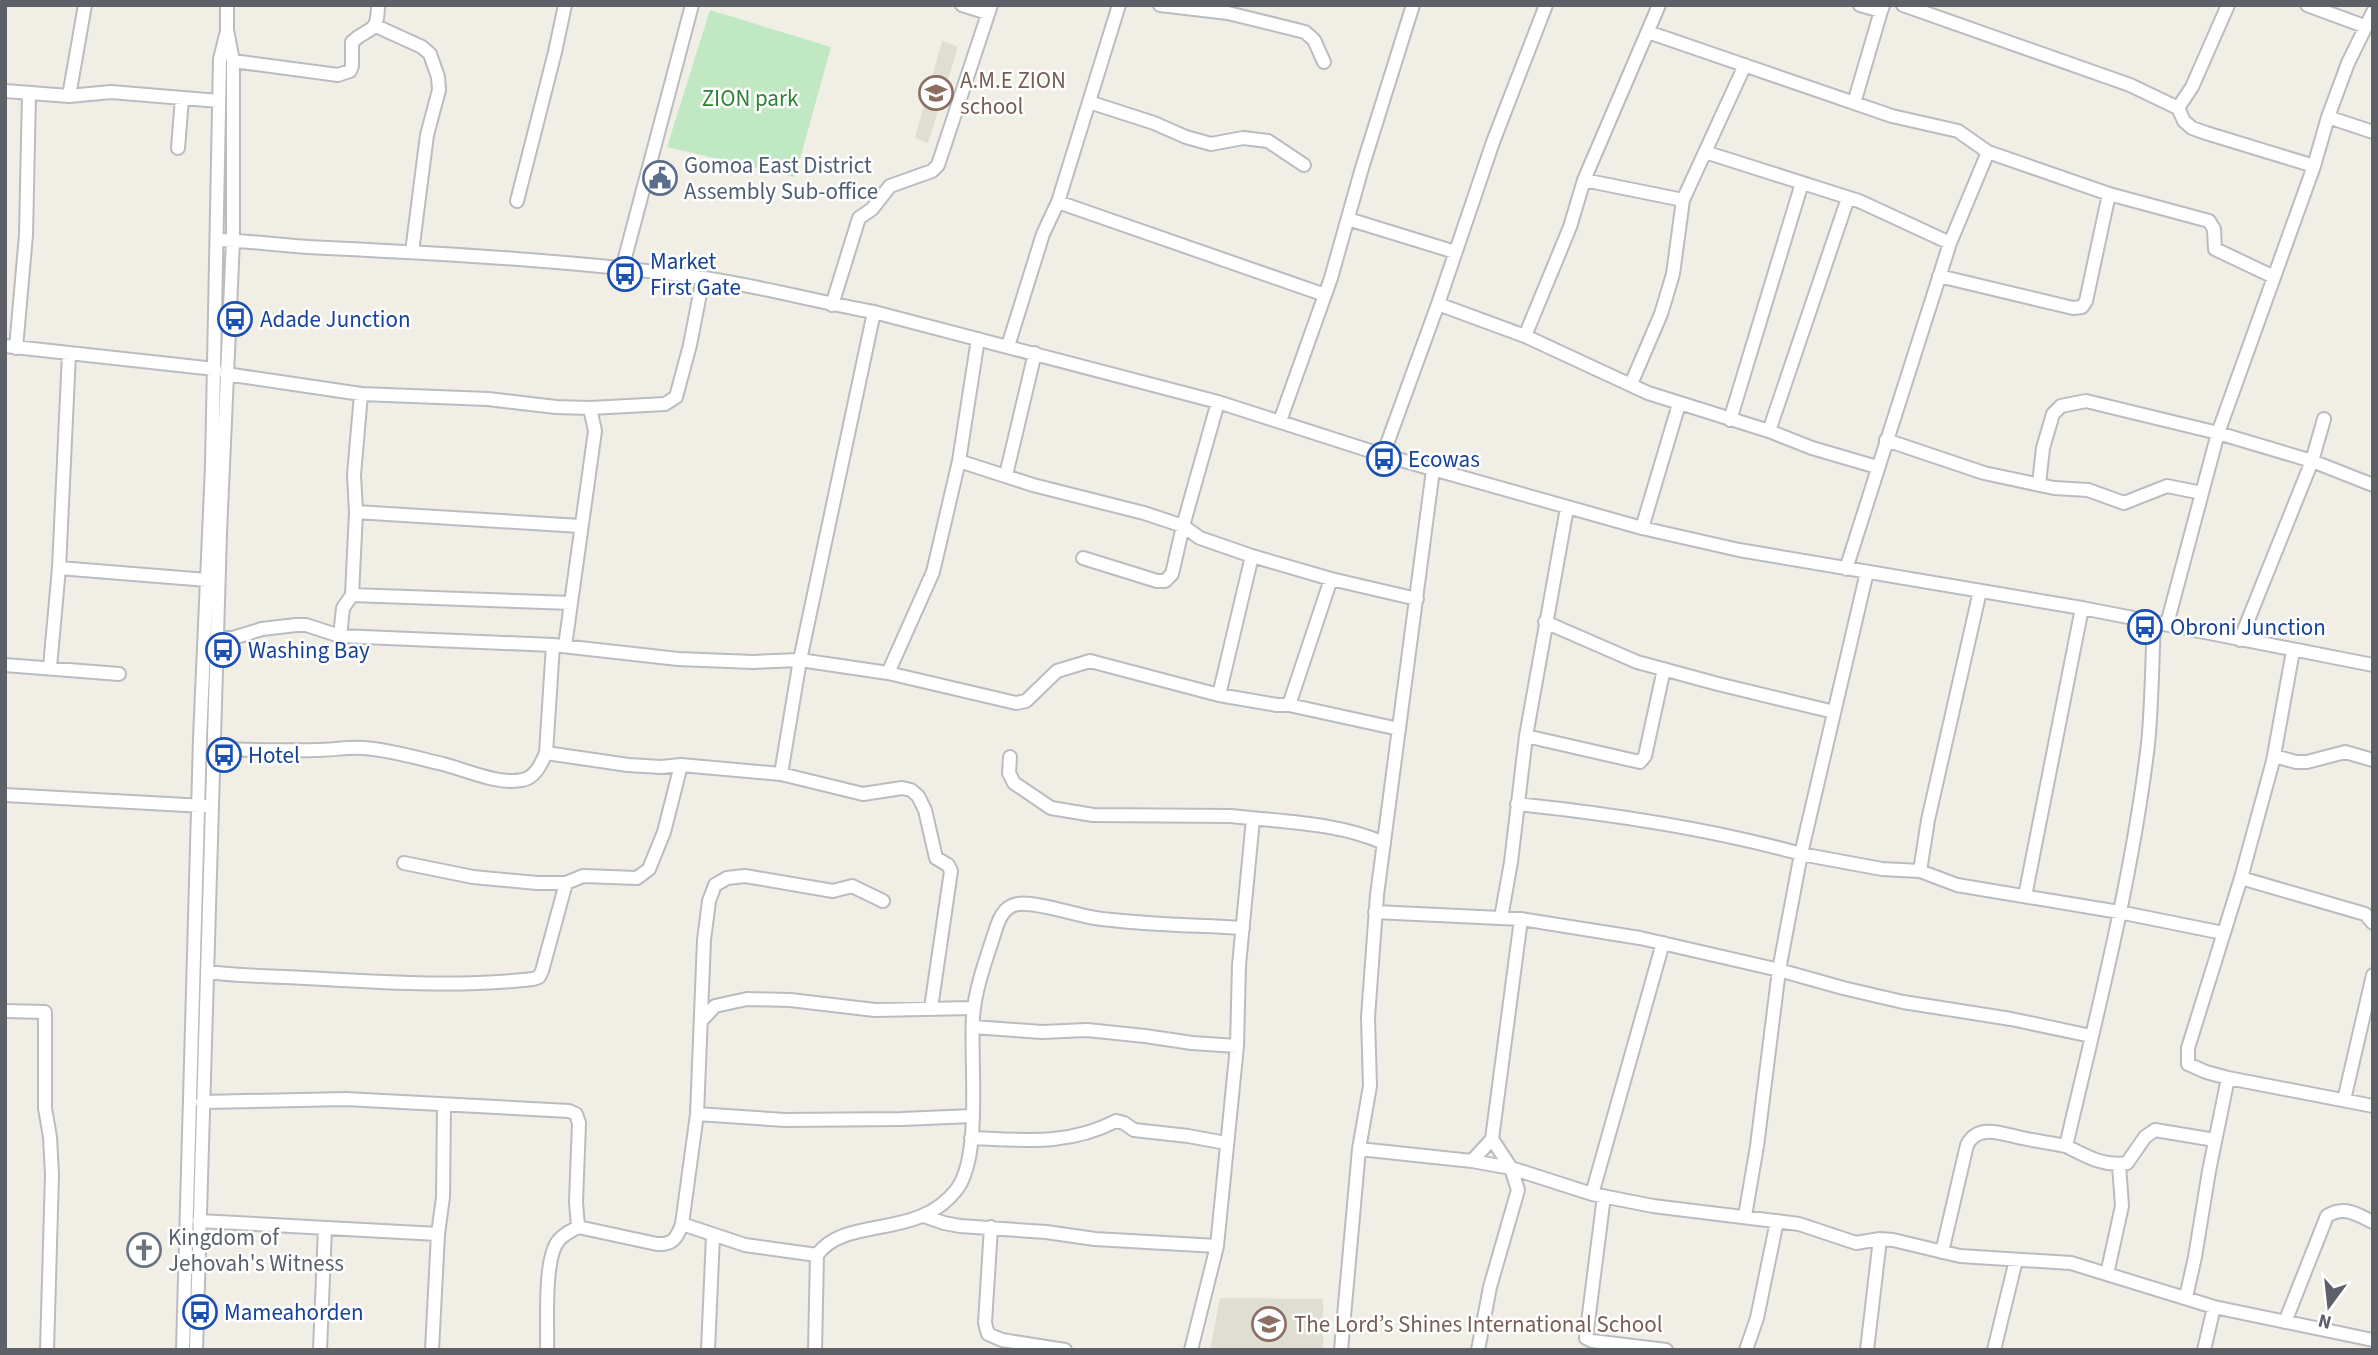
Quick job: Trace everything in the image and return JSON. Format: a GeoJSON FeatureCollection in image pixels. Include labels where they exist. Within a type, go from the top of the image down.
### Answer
{"type":"FeatureCollection","features":[{"type":"Feature","properties":{"kind":"street"},"geometry":{"type":"LineString","coordinates":[[69,96],[85,5]]}},
{"type":"Feature","properties":{"kind":"street"},"geometry":{"type":"LineString","coordinates":[[196,1350],[213,749],[225,467],[217,240],[220,59],[227,30],[228,5]]}},
{"type":"Feature","properties":{"kind":"street"},"geometry":{"type":"LineString","coordinates":[[233,61],[338,75],[346,73],[352,66],[352,42],[376,26],[378,5]]}},
{"type":"Feature","properties":{"kind":"street"},"geometry":{"type":"LineString","coordinates":[[517,201],[565,5]]}},
{"type":"Feature","properties":{"kind":"street"},"geometry":{"type":"LineString","coordinates":[[622,269],[692,5]]}},
{"type":"Feature","properties":{"kind":"street"},"geometry":{"type":"LineString","coordinates":[[831,305],[859,218],[872,209],[890,186],[932,172],[938,165],[990,9],[962,5]]}},
{"type":"Feature","properties":{"kind":"street"},"geometry":{"type":"LineString","coordinates":[[1008,346],[1043,234],[1058,202],[1119,5]]}},
{"type":"Feature","properties":{"kind":"street"},"geometry":{"type":"LineString","coordinates":[[1160,5],[1228,13],[1305,32],[1314,40],[1324,62]]}},
{"type":"Feature","properties":{"kind":"street"},"geometry":{"type":"LineString","coordinates":[[1280,421],[1325,295],[1413,5]]}},
{"type":"Feature","properties":{"kind":"street"},"geometry":{"type":"LineString","coordinates":[[1383,455],[1493,142],[1546,5]]}},
{"type":"Feature","properties":{"kind":"street"},"geometry":{"type":"LineString","coordinates":[[1525,336],[1570,227],[1584,180],[1659,5]]}},
{"type":"Feature","properties":{"kind":"street"},"geometry":{"type":"LineString","coordinates":[[1854,103],[1882,8],[1860,5]]}},
{"type":"Feature","properties":{"kind":"street"},"geometry":{"type":"LineString","coordinates":[[1903,5],[2130,85],[2178,108],[2192,128],[2314,166]]}},
{"type":"Feature","properties":{"kind":"street"},"geometry":{"type":"LineString","coordinates":[[2178,108],[2192,87],[2228,5]]}},
{"type":"Feature","properties":{"kind":"street"},"geometry":{"type":"LineString","coordinates":[[2307,5],[2364,26]]}},
{"type":"Feature","properties":{"kind":"street"},"geometry":{"type":"LineString","coordinates":[[2066,1146],[2136,829],[2161,623],[2218,433],[2314,166],[2347,64],[2373,12]]}},
{"type":"Feature","properties":{"kind":"street"},"geometry":{"type":"LineString","coordinates":[[376,26],[422,47],[430,54],[438,77],[439,89],[428,135],[412,252]]}},
{"type":"Feature","properties":{"kind":"street"},"geometry":{"type":"LineString","coordinates":[[183,1350],[207,580],[220,372],[233,240],[233,61],[227,30]]}},
{"type":"Feature","properties":{"kind":"street"},"geometry":{"type":"LineString","coordinates":[[1648,32],[1892,116],[1958,131],[1988,152],[2109,194],[2208,221],[2213,225],[2215,249],[2274,277]]}},
{"type":"Feature","properties":{"kind":"street"},"geometry":{"type":"LineString","coordinates":[[1631,384],[1661,314],[1669,287],[1683,200],[1745,65]]}},
{"type":"Feature","properties":{"kind":"street"},"geometry":{"type":"LineString","coordinates":[[5,91],[69,96],[111,92],[219,101]]}},
{"type":"Feature","properties":{"kind":"street"},"geometry":{"type":"LineString","coordinates":[[29,93],[26,235],[11,347],[220,372],[361,394],[488,399],[556,407],[665,404],[676,397],[690,345],[703,278]]}},
{"type":"Feature","properties":{"kind":"street"},"geometry":{"type":"LineString","coordinates":[[178,148],[182,98]]}},
{"type":"Feature","properties":{"kind":"street"},"geometry":{"type":"LineString","coordinates":[[1089,102],[1211,144],[1243,138],[1268,141],[1304,165]]}},
{"type":"Feature","properties":{"kind":"street"},"geometry":{"type":"LineString","coordinates":[[2328,117],[2373,132]]}},
{"type":"Feature","properties":{"kind":"street"},"geometry":{"type":"LineString","coordinates":[[1705,152],[1848,198],[1950,243]]}},
{"type":"Feature","properties":{"kind":"street"},"geometry":{"type":"LineString","coordinates":[[1846,569],[1950,243],[1988,152]]}},
{"type":"Feature","properties":{"kind":"street"},"geometry":{"type":"LineString","coordinates":[[1584,180],[1683,200]]}},
{"type":"Feature","properties":{"kind":"street"},"geometry":{"type":"LineString","coordinates":[[1730,420],[1802,183]]}},
{"type":"Feature","properties":{"kind":"street"},"geometry":{"type":"LineString","coordinates":[[1939,276],[2082,307],[2086,301],[2109,194]]}},
{"type":"Feature","properties":{"kind":"street"},"geometry":{"type":"LineString","coordinates":[[1769,431],[1848,198]]}},
{"type":"Feature","properties":{"kind":"street"},"geometry":{"type":"LineString","coordinates":[[1058,202],[1325,295]]}},
{"type":"Feature","properties":{"kind":"street"},"geometry":{"type":"LineString","coordinates":[[1348,219],[1455,252]]}},
{"type":"Feature","properties":{"kind":"street"},"geometry":{"type":"LineString","coordinates":[[217,240],[298,247],[508,257],[703,278],[791,294],[831,305],[874,312],[1219,402],[1433,470],[1642,528],[1739,550],[2082,608],[2373,665]]}},
{"type":"Feature","properties":{"kind":"street"},"geometry":{"type":"LineString","coordinates":[[1438,304],[1525,336],[1648,393],[1769,431],[1812,449],[1877,467]]}},
{"type":"Feature","properties":{"kind":"street"},"geometry":{"type":"LineString","coordinates":[[781,774],[800,660],[874,312]]}},
{"type":"Feature","properties":{"kind":"street"},"geometry":{"type":"LineString","coordinates":[[888,673],[933,572],[960,461],[978,339]]}},
{"type":"Feature","properties":{"kind":"street"},"geometry":{"type":"LineString","coordinates":[[1006,475],[1035,353]]}},
{"type":"Feature","properties":{"kind":"street"},"geometry":{"type":"LineString","coordinates":[[50,667],[59,569],[69,354]]}},
{"type":"Feature","properties":{"kind":"street"},"geometry":{"type":"LineString","coordinates":[[340,636],[343,608],[352,595],[356,512],[354,475],[361,394]]}},
{"type":"Feature","properties":{"kind":"street"},"geometry":{"type":"LineString","coordinates":[[2039,484],[2046,436],[2053,414],[2061,406],[2094,401],[2312,461],[2373,485]]}},
{"type":"Feature","properties":{"kind":"street"},"geometry":{"type":"LineString","coordinates":[[1083,558],[1157,581],[1165,581],[1172,575],[1183,526],[1219,402]]}},
{"type":"Feature","properties":{"kind":"street"},"geometry":{"type":"LineString","coordinates":[[1642,528],[1679,404]]}},
{"type":"Feature","properties":{"kind":"street"},"geometry":{"type":"LineString","coordinates":[[213,749],[367,749],[398,753],[513,781],[525,780],[533,775],[547,753],[559,646],[571,603],[595,431],[590,408]]}},
{"type":"Feature","properties":{"kind":"street"},"geometry":{"type":"LineString","coordinates":[[2240,640],[2312,461],[2324,419]]}},
{"type":"Feature","properties":{"kind":"street"},"geometry":{"type":"LineString","coordinates":[[1886,440],[1984,472],[2054,488],[2088,490],[2127,503],[2167,486],[2202,493]]}},
{"type":"Feature","properties":{"kind":"street"},"geometry":{"type":"LineString","coordinates":[[960,461],[1033,485],[1144,513],[1183,526],[1199,538],[1331,579],[1417,599]]}},
{"type":"Feature","properties":{"kind":"street"},"geometry":{"type":"LineString","coordinates":[[1341,1350],[1359,1149],[1371,1072],[1368,1017],[1375,912],[1433,470]]}},
{"type":"Feature","properties":{"kind":"street"},"geometry":{"type":"LineString","coordinates":[[1500,918],[1511,862],[1526,736],[1567,508]]}},
{"type":"Feature","properties":{"kind":"street"},"geometry":{"type":"LineString","coordinates":[[356,512],[580,526]]}},
{"type":"Feature","properties":{"kind":"street"},"geometry":{"type":"LineString","coordinates":[[1219,695],[1252,555]]}},
{"type":"Feature","properties":{"kind":"street"},"geometry":{"type":"LineString","coordinates":[[59,569],[207,580]]}},
{"type":"Feature","properties":{"kind":"street"},"geometry":{"type":"LineString","coordinates":[[1745,1216],[1757,1146],[1779,970],[1797,873],[1867,572]]}},
{"type":"Feature","properties":{"kind":"street"},"geometry":{"type":"LineString","coordinates":[[1289,705],[1331,579]]}},
{"type":"Feature","properties":{"kind":"street"},"geometry":{"type":"LineString","coordinates":[[1920,871],[1928,820],[1980,591]]}},
{"type":"Feature","properties":{"kind":"street"},"geometry":{"type":"LineString","coordinates":[[352,595],[571,603]]}},
{"type":"Feature","properties":{"kind":"street"},"geometry":{"type":"LineString","coordinates":[[2025,896],[2082,608]]}},
{"type":"Feature","properties":{"kind":"street"},"geometry":{"type":"LineString","coordinates":[[1545,622],[1620,656],[1834,712]]}},
{"type":"Feature","properties":{"kind":"street"},"geometry":{"type":"LineString","coordinates":[[217,638],[233,638],[262,629],[296,625],[340,636],[606,649],[678,659],[753,662],[800,660],[888,673],[1022,703],[1057,671],[1090,661],[1219,695],[1289,705],[1399,729]]}},
{"type":"Feature","properties":{"kind":"street"},"geometry":{"type":"LineString","coordinates":[[2294,650],[2274,756],[2241,878],[2197,1014],[2188,1048],[2188,1064],[2228,1078],[2373,1106]]}},
{"type":"Feature","properties":{"kind":"street"},"geometry":{"type":"LineString","coordinates":[[5,665],[118,674]]}},
{"type":"Feature","properties":{"kind":"street"},"geometry":{"type":"LineString","coordinates":[[1526,736],[1640,762],[1646,756],[1664,669]]}},
{"type":"Feature","properties":{"kind":"street"},"geometry":{"type":"LineString","coordinates":[[2274,756],[2296,762],[2318,760],[2345,752],[2373,760]]}},
{"type":"Feature","properties":{"kind":"street"},"geometry":{"type":"LineString","coordinates":[[547,753],[628,765],[681,765],[781,774],[863,794],[902,788],[911,790],[926,810],[936,858],[948,865],[951,872],[931,1008]]}},
{"type":"Feature","properties":{"kind":"street"},"geometry":{"type":"LineString","coordinates":[[1010,757],[1009,773],[1014,783],[1051,808],[1094,815],[1219,816],[1253,819],[1349,831],[1384,843]]}},
{"type":"Feature","properties":{"kind":"street"},"geometry":{"type":"LineString","coordinates":[[404,863],[473,877],[525,882],[566,883],[583,876],[637,878],[645,875],[649,869],[664,832],[681,765]]}},
{"type":"Feature","properties":{"kind":"street"},"geometry":{"type":"LineString","coordinates":[[5,795],[212,807]]}},
{"type":"Feature","properties":{"kind":"street"},"geometry":{"type":"LineString","coordinates":[[1517,804],[1596,812],[1734,836],[1801,854],[1882,869],[1920,871],[1957,885],[2119,912],[2223,933]]}},
{"type":"Feature","properties":{"kind":"street"},"geometry":{"type":"LineString","coordinates":[[1191,1350],[1217,1246],[1237,1045],[1239,965],[1253,819]]}},
{"type":"Feature","properties":{"kind":"street"},"geometry":{"type":"LineString","coordinates":[[1797,873],[1829,859]]}},
{"type":"Feature","properties":{"kind":"street"},"geometry":{"type":"LineString","coordinates":[[547,1350],[549,1270],[559,1239],[578,1227],[665,1244],[674,1241],[682,1224],[696,1114],[704,940],[709,901],[715,885],[727,878],[745,876],[833,891],[852,886],[883,901]]}},
{"type":"Feature","properties":{"kind":"street"},"geometry":{"type":"LineString","coordinates":[[2241,878],[2365,914],[2373,923]]}},
{"type":"Feature","properties":{"kind":"street"},"geometry":{"type":"LineString","coordinates":[[206,972],[390,983],[453,984],[533,979],[539,977],[542,971],[566,883]]}},
{"type":"Feature","properties":{"kind":"street"},"geometry":{"type":"LineString","coordinates":[[815,1350],[817,1255],[822,1247],[843,1235],[907,1223],[924,1216],[956,1190],[965,1173],[971,1138],[974,1008],[984,968],[1005,909],[1015,904],[1029,903],[1094,918],[1243,928]]}},
{"type":"Feature","properties":{"kind":"street"},"geometry":{"type":"LineString","coordinates":[[1375,912],[1521,919],[1663,943],[1903,1002],[2091,1035]]}},
{"type":"Feature","properties":{"kind":"street"},"geometry":{"type":"LineString","coordinates":[[1472,1161],[1492,1139],[1521,919]]}},
{"type":"Feature","properties":{"kind":"street"},"geometry":{"type":"LineString","coordinates":[[1663,943],[1598,1195],[1586,1338],[1666,1350]]}},
{"type":"Feature","properties":{"kind":"street"},"geometry":{"type":"LineString","coordinates":[[2344,1100],[2373,975]]}},
{"type":"Feature","properties":{"kind":"street"},"geometry":{"type":"LineString","coordinates":[[702,996],[715,1006]]}},
{"type":"Feature","properties":{"kind":"street"},"geometry":{"type":"LineString","coordinates":[[701,1021],[715,1006],[763,998],[875,1010],[974,1008]]}},
{"type":"Feature","properties":{"kind":"street"},"geometry":{"type":"LineString","coordinates":[[5,1011],[45,1012],[45,1108],[52,1174],[47,1350]]}},
{"type":"Feature","properties":{"kind":"street"},"geometry":{"type":"LineString","coordinates":[[973,1027],[1042,1032],[1087,1030],[1192,1043],[1237,1045]]}},
{"type":"Feature","properties":{"kind":"street"},"geometry":{"type":"LineString","coordinates":[[2186,1297],[2228,1078]]}},
{"type":"Feature","properties":{"kind":"street"},"geometry":{"type":"LineString","coordinates":[[202,1102],[346,1099],[560,1109],[576,1114],[580,1132],[578,1227]]}},
{"type":"Feature","properties":{"kind":"street"},"geometry":{"type":"LineString","coordinates":[[432,1350],[438,1234],[443,1197],[444,1105]]}},
{"type":"Feature","properties":{"kind":"street"},"geometry":{"type":"LineString","coordinates":[[696,1114],[785,1121],[972,1116]]}},
{"type":"Feature","properties":{"kind":"street"},"geometry":{"type":"LineString","coordinates":[[971,1138],[1063,1139],[1088,1134],[1116,1121],[1125,1123],[1134,1130],[1226,1143]]}},
{"type":"Feature","properties":{"kind":"street"},"geometry":{"type":"LineString","coordinates":[[1942,1252],[1967,1145],[1971,1137],[1979,1133],[1998,1132],[2066,1146],[2112,1166],[2127,1163],[2145,1137],[2155,1130],[2215,1140]]}},
{"type":"Feature","properties":{"kind":"street"},"geometry":{"type":"LineString","coordinates":[[1478,1350],[1490,1287],[1518,1190],[1511,1168],[1492,1139]]}},
{"type":"Feature","properties":{"kind":"street"},"geometry":{"type":"LineString","coordinates":[[1359,1149],[1472,1161],[1511,1168],[1598,1195],[1653,1206],[1815,1227],[1846,1242],[1893,1240],[1980,1259],[2071,1263],[2214,1307],[2373,1340]]}},
{"type":"Feature","properties":{"kind":"street"},"geometry":{"type":"LineString","coordinates":[[2107,1274],[2122,1206],[2119,1165]]}},
{"type":"Feature","properties":{"kind":"street"},"geometry":{"type":"LineString","coordinates":[[1518,1190],[1547,1180]]}},
{"type":"Feature","properties":{"kind":"street"},"geometry":{"type":"LineString","coordinates":[[2285,1322],[2327,1216],[2336,1210],[2349,1211],[2373,1222]]}},
{"type":"Feature","properties":{"kind":"street"},"geometry":{"type":"LineString","coordinates":[[924,1216],[944,1223],[1108,1240],[1217,1246]]}},
{"type":"Feature","properties":{"kind":"street"},"geometry":{"type":"LineString","coordinates":[[199,1221],[438,1234]]}},
{"type":"Feature","properties":{"kind":"street"},"geometry":{"type":"LineString","coordinates":[[1746,1350],[1757,1318],[1777,1221]]}},
{"type":"Feature","properties":{"kind":"street"},"geometry":{"type":"LineString","coordinates":[[682,1224],[745,1245],[817,1255]]}},
{"type":"Feature","properties":{"kind":"street"},"geometry":{"type":"LineString","coordinates":[[320,1350],[325,1227]]}},
{"type":"Feature","properties":{"kind":"street"},"geometry":{"type":"LineString","coordinates":[[991,1227],[985,1323],[988,1334],[1002,1340],[1065,1350]]}},
{"type":"Feature","properties":{"kind":"street"},"geometry":{"type":"LineString","coordinates":[[708,1350],[712,1236]]}},
{"type":"Feature","properties":{"kind":"street"},"geometry":{"type":"LineString","coordinates":[[1867,1350],[1880,1239]]}},
{"type":"Feature","properties":{"kind":"street"},"geometry":{"type":"LineString","coordinates":[[1994,1350],[2016,1260]]}},
{"type":"Feature","properties":{"kind":"street"},"geometry":{"type":"LineString","coordinates":[[2204,1350],[2214,1307]]}},
{"type":"Feature","properties":{"kind":"shaded area","name":"A.M.E ZION school"},"geometry":{"type":"Polygon","coordinates":[[[942,41],[958,47],[928,143],[915,138],[942,41]]]}},
{"type":"Feature","properties":{"kind":"shaded area","name":"The Lord’s Shines International School"},"geometry":{"type":"Polygon","coordinates":[[[1220,1298],[1323,1299],[1323,1350],[1210,1350],[1220,1298]]]}},
{"type":"Feature","properties":{"kind":"green space","name":"ZION park"},"geometry":{"type":"Polygon","coordinates":[[[710,10],[831,47],[795,177],[667,147],[710,10]]]}},
{"type":"Feature","properties":{"kind":"place","name":"A.M.E ZION school"},"geometry":{"type":"Point","coordinates":[936,93]}},
{"type":"Feature","properties":{"kind":"place","name":"Gomoa East District Assembly Sub-office"},"geometry":{"type":"Point","coordinates":[660,178]}},
{"type":"Feature","properties":{"kind":"place","name":"Market First Gate"},"geometry":{"type":"Point","coordinates":[625,274]}},
{"type":"Feature","properties":{"kind":"place","name":"Adade Junction"},"geometry":{"type":"Point","coordinates":[235,319]}},
{"type":"Feature","properties":{"kind":"place","name":"Ecowas"},"geometry":{"type":"Point","coordinates":[1384,459]}},
{"type":"Feature","properties":{"kind":"place","name":"Obroni Junction"},"geometry":{"type":"Point","coordinates":[2145,627]}},
{"type":"Feature","properties":{"kind":"place","name":"Washing Bay"},"geometry":{"type":"Point","coordinates":[223,650]}},
{"type":"Feature","properties":{"kind":"place","name":"Hotel"},"geometry":{"type":"Point","coordinates":[224,755]}},
{"type":"Feature","properties":{"kind":"place","name":"Kingdom of Jehovah's Witness"},"geometry":{"type":"Point","coordinates":[144,1250]}},
{"type":"Feature","properties":{"kind":"place","name":"Mameahorden"},"geometry":{"type":"Point","coordinates":[200,1312]}},
{"type":"Feature","properties":{"kind":"place","name":"The Lord’s Shines International School"},"geometry":{"type":"Point","coordinates":[1269,1324]}}]}
